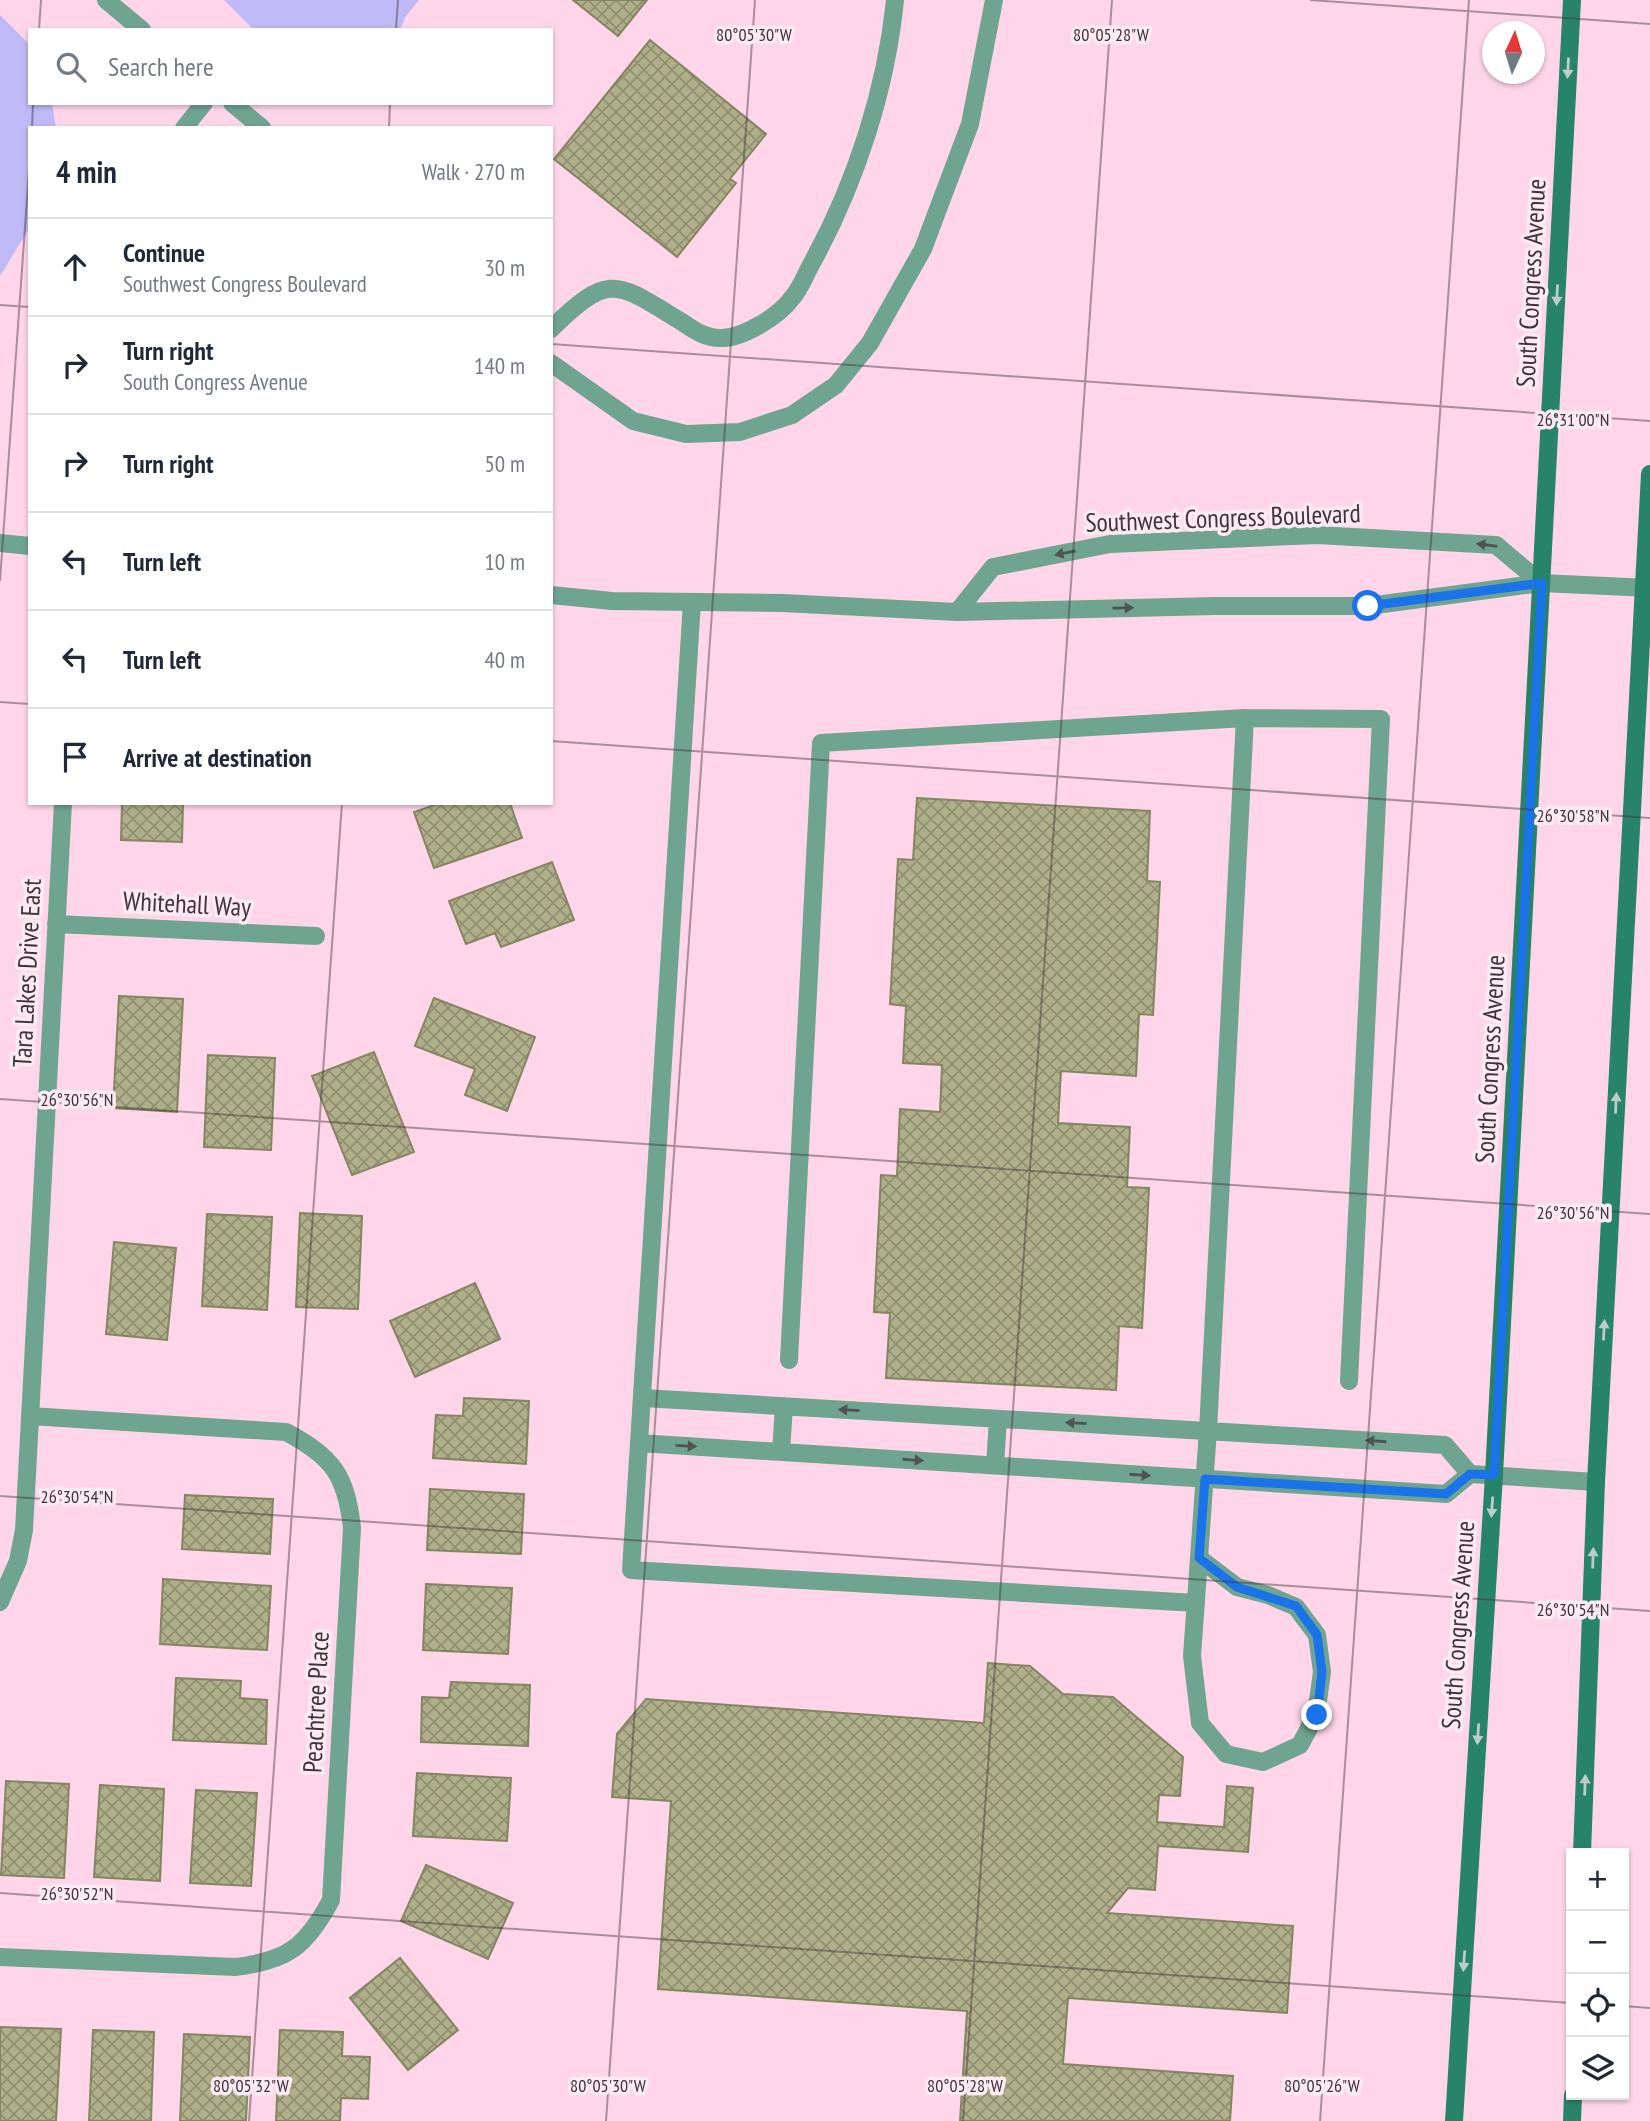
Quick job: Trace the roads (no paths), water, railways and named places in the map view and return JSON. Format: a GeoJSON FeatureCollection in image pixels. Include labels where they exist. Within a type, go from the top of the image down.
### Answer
{"type":"FeatureCollection","features":[{"type":"Feature","properties":{"kind":"main road","name":"South Congress Avenue"},"geometry":{"type":"LineString","coordinates":[[1454,2121],[1494,1475],[1572,0]]}},
{"type":"Feature","properties":{"kind":"main road"},"geometry":{"type":"LineString","coordinates":[[1582,1848],[1596,1482],[1647,588],[1650,474]]}},
{"type":"Feature","properties":{"kind":"main road"},"geometry":{"type":"LineString","coordinates":[[1573,2100],[1573,2121]]}},
{"type":"Feature","properties":{"kind":"street"},"geometry":{"type":"LineString","coordinates":[[106,0],[140,28]]}},
{"type":"Feature","properties":{"kind":"street"},"geometry":{"type":"LineString","coordinates":[[553,327],[580,301],[599,290],[617,288],[638,295],[705,337],[723,338],[744,334],[792,299],[833,223],[873,115],[892,31],[895,0]]}},
{"type":"Feature","properties":{"kind":"street"},"geometry":{"type":"LineString","coordinates":[[553,364],[633,421],[686,434],[740,432],[792,415],[836,385],[870,343],[923,249],[970,124],[993,0]]}},
{"type":"Feature","properties":{"kind":"street"},"geometry":{"type":"LineString","coordinates":[[186,126],[202,105]]}},
{"type":"Feature","properties":{"kind":"street"},"geometry":{"type":"LineString","coordinates":[[234,105],[260,126]]}},
{"type":"Feature","properties":{"kind":"street","name":"Southwest Congress Boulevard"},"geometry":{"type":"LineString","coordinates":[[957,612],[993,567],[1110,544],[1317,535],[1496,545],[1542,583]]}},
{"type":"Feature","properties":{"kind":"street"},"geometry":{"type":"LineString","coordinates":[[0,543],[28,546]]}},
{"type":"Feature","properties":{"kind":"street"},"geometry":{"type":"LineString","coordinates":[[553,595],[612,601],[783,603],[957,612],[1215,606],[1368,606],[1542,583],[1647,588]]}},
{"type":"Feature","properties":{"kind":"street"},"geometry":{"type":"LineString","coordinates":[[692,602],[631,1570],[1196,1603]]}},
{"type":"Feature","properties":{"kind":"street"},"geometry":{"type":"LineString","coordinates":[[1199,1558],[1237,1587],[1296,1606],[1317,1635],[1322,1672],[1317,1715],[1300,1745],[1263,1762],[1226,1755],[1200,1723],[1192,1656],[1208,1430],[1245,718]]}},
{"type":"Feature","properties":{"kind":"street"},"geometry":{"type":"LineString","coordinates":[[789,1360],[821,743],[1245,718],[1381,719],[1349,1381]]}},
{"type":"Feature","properties":{"kind":"street","name":"Tara Lakes Drive East"},"geometry":{"type":"LineString","coordinates":[[0,1602],[18,1561],[24,1530],[63,805]]}},
{"type":"Feature","properties":{"kind":"street","name":"Whitehall Way"},"geometry":{"type":"LineString","coordinates":[[56,924],[316,936]]}},
{"type":"Feature","properties":{"kind":"street"},"geometry":{"type":"LineString","coordinates":[[643,1398],[1445,1446],[1470,1474]]}},
{"type":"Feature","properties":{"kind":"street"},"geometry":{"type":"LineString","coordinates":[[781,1452],[784,1406]]}},
{"type":"Feature","properties":{"kind":"street","name":"Peachtree Place"},"geometry":{"type":"LineString","coordinates":[[0,1957],[235,1967],[266,1963],[294,1949],[316,1928],[331,1900],[352,1528],[348,1497],[335,1469],[314,1446],[286,1432],[30,1416]]}},
{"type":"Feature","properties":{"kind":"street"},"geometry":{"type":"LineString","coordinates":[[995,1465],[999,1419]]}},
{"type":"Feature","properties":{"kind":"street"},"geometry":{"type":"LineString","coordinates":[[639,1443],[1446,1494],[1470,1474],[1596,1482]]}}]}
